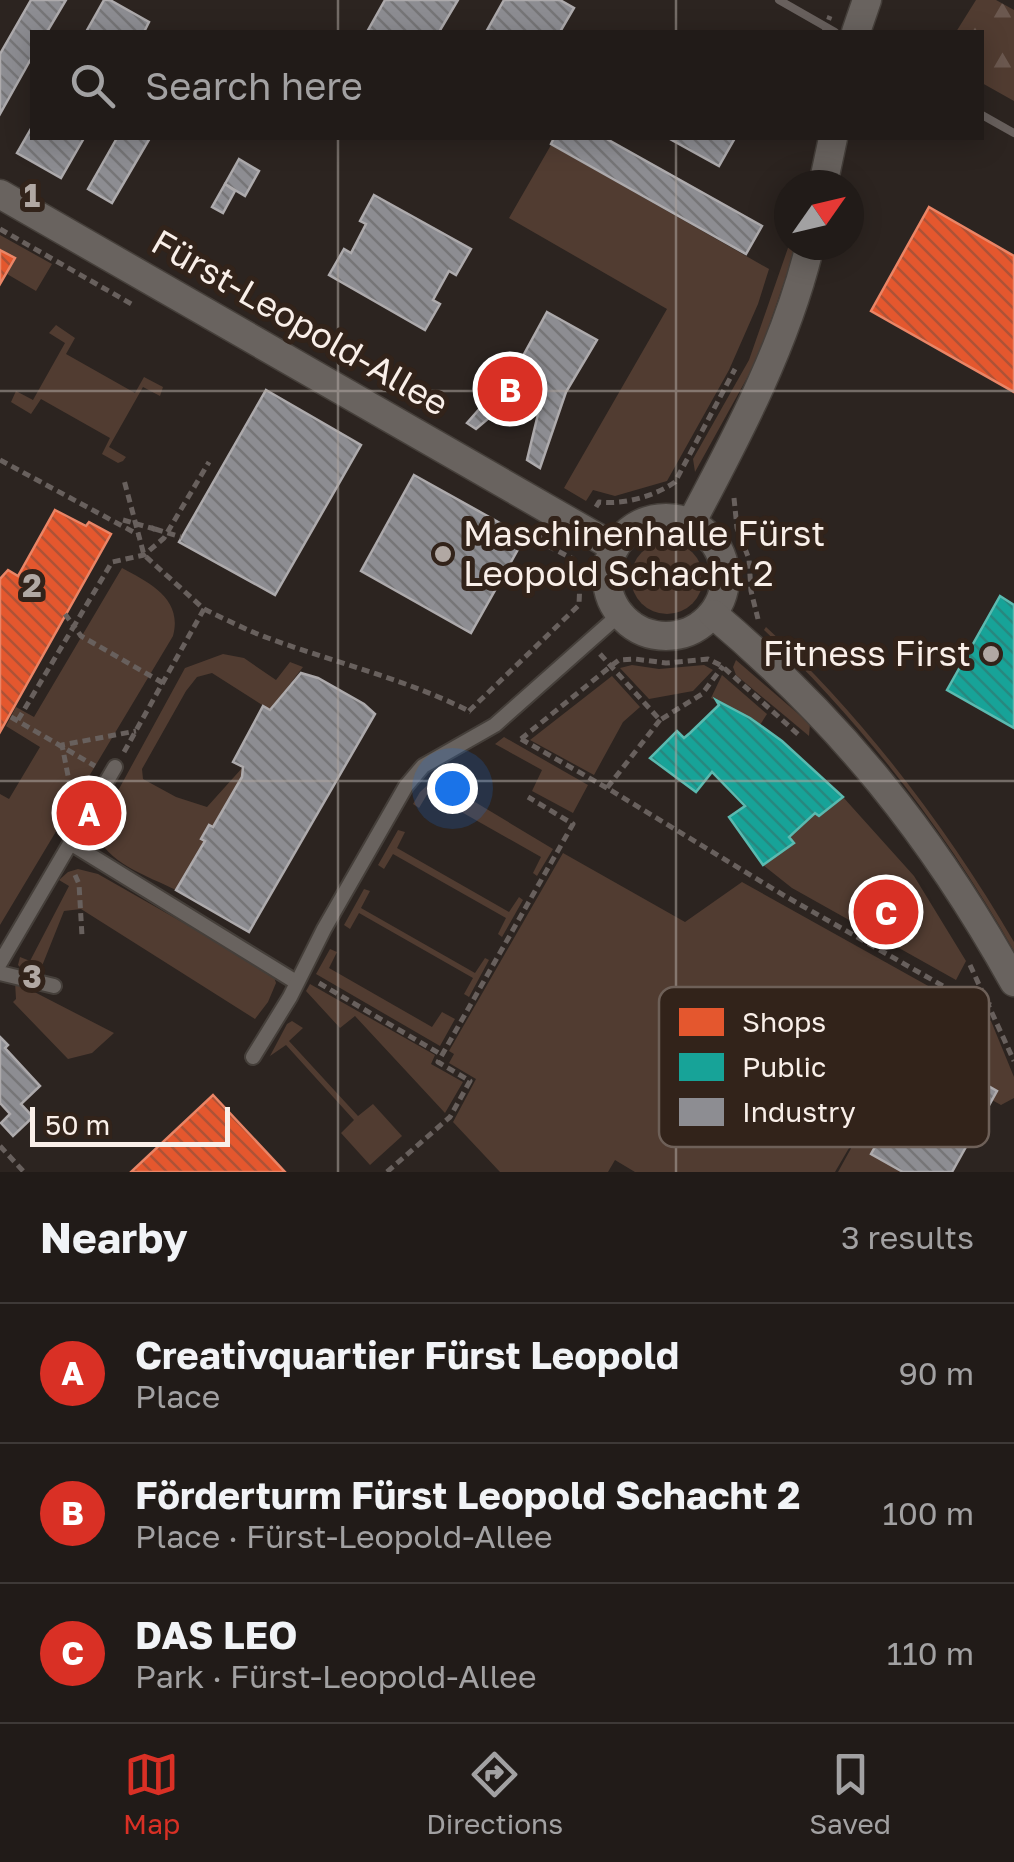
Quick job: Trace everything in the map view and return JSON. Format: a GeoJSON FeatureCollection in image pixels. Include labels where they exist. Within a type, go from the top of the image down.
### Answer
{"type":"FeatureCollection","features":[{"type":"Feature","properties":{"kind":"street"},"geometry":{"type":"LineString","coordinates":[[857,30],[867,0]]}},
{"type":"Feature","properties":{"kind":"street"},"geometry":{"type":"LineString","coordinates":[[826,170],[833,140]]}},
{"type":"Feature","properties":{"kind":"street","name":"Fürst-Leopold-Allee"},"geometry":{"type":"LineString","coordinates":[[0,194],[614,547]]}},
{"type":"Feature","properties":{"kind":"street"},"geometry":{"type":"LineString","coordinates":[[691,523],[776,347],[806,260]]}},
{"type":"Feature","properties":{"kind":"street"},"geometry":{"type":"LineString","coordinates":[[656,518],[691,523],[718,546],[724,563],[726,581],[713,614],[680,635],[660,636],[641,631],[620,614],[607,586],[614,547],[625,534],[656,518]]}},
{"type":"Feature","properties":{"kind":"street"},"geometry":{"type":"LineString","coordinates":[[713,614],[823,714],[878,778],[947,870],[1014,982]]}},
{"type":"Feature","properties":{"kind":"lane"},"geometry":{"type":"LineString","coordinates":[[253,1057],[406,786],[423,766],[496,724],[620,614]]}},
{"type":"Feature","properties":{"kind":"lane"},"geometry":{"type":"LineString","coordinates":[[0,962],[113,771]]}},
{"type":"Feature","properties":{"kind":"lane"},"geometry":{"type":"LineString","coordinates":[[72,844],[299,977]]}},
{"type":"Feature","properties":{"kind":"lane"},"geometry":{"type":"LineString","coordinates":[[0,973],[54,986]]}},
{"type":"Feature","properties":{"kind":"path"},"geometry":{"type":"LineString","coordinates":[[595,509],[599,502],[615,504],[665,489],[675,482],[742,357]]}},
{"type":"Feature","properties":{"kind":"path"},"geometry":{"type":"LineString","coordinates":[[0,460],[142,537]]}},
{"type":"Feature","properties":{"kind":"path"},"geometry":{"type":"LineString","coordinates":[[204,609],[113,771],[15,718],[112,562],[144,555],[164,538],[208,462]]}},
{"type":"Feature","properties":{"kind":"path"},"geometry":{"type":"LineString","coordinates":[[124,480],[144,555],[204,609],[268,638],[373,670],[469,711],[579,605],[580,580],[573,560],[566,556]]}},
{"type":"Feature","properties":{"kind":"path"},"geometry":{"type":"LineString","coordinates":[[733,496],[737,528],[750,558],[751,591],[760,624]]}},
{"type":"Feature","properties":{"kind":"path"},"geometry":{"type":"LineString","coordinates":[[120,522],[181,538]]}},
{"type":"Feature","properties":{"kind":"path"},"geometry":{"type":"LineString","coordinates":[[65,614],[81,636],[162,683]]}},
{"type":"Feature","properties":{"kind":"path"},"geometry":{"type":"LineString","coordinates":[[804,740],[722,666],[708,659],[666,663],[619,660],[520,739],[949,987]]}},
{"type":"Feature","properties":{"kind":"path"},"geometry":{"type":"LineString","coordinates":[[611,666],[660,720]]}},
{"type":"Feature","properties":{"kind":"path"},"geometry":{"type":"LineString","coordinates":[[607,788],[660,720],[702,694],[722,666]]}},
{"type":"Feature","properties":{"kind":"path"},"geometry":{"type":"LineString","coordinates":[[62,745],[136,731]]}},
{"type":"Feature","properties":{"kind":"path"},"geometry":{"type":"LineString","coordinates":[[62,745],[74,805],[89,813]]}},
{"type":"Feature","properties":{"kind":"path"},"geometry":{"type":"LineString","coordinates":[[387,1172],[450,1118],[470,1081],[438,1062],[464,1008],[572,824],[528,797]]}},
{"type":"Feature","properties":{"kind":"path"},"geometry":{"type":"LineString","coordinates":[[78,884],[82,936]]}},
{"type":"Feature","properties":{"kind":"path"},"geometry":{"type":"LineString","coordinates":[[964,954],[982,987]]}},
{"type":"Feature","properties":{"kind":"path"},"geometry":{"type":"LineString","coordinates":[[299,977],[442,1055]]}},
{"type":"Feature","properties":{"kind":"path"},"geometry":{"type":"LineString","coordinates":[[989,1000],[1014,1061]]}},
{"type":"Feature","properties":{"kind":"path"},"geometry":{"type":"LineString","coordinates":[[0,1146],[24,1172]]}},
{"type":"Feature","properties":{"kind":"green space"},"geometry":{"type":"Polygon","coordinates":[[[976,0],[996,0],[1014,10],[1014,101],[984,84],[984,30],[957,30],[976,0]]]}},
{"type":"Feature","properties":{"kind":"green space"},"geometry":{"type":"Polygon","coordinates":[[[551,145],[769,269],[729,370],[667,481],[615,496],[593,490],[586,501],[564,488],[667,309],[509,218],[551,145]]]}},
{"type":"Feature","properties":{"kind":"green space"},"geometry":{"type":"Polygon","coordinates":[[[0,235],[52,264],[36,291],[7,274],[15,258],[0,249],[0,235]]]}},
{"type":"Feature","properties":{"kind":"green space"},"geometry":{"type":"Polygon","coordinates":[[[784,260],[792,260],[757,360],[695,472],[693,459],[749,360],[784,260]]]}},
{"type":"Feature","properties":{"kind":"green space"},"geometry":{"type":"Polygon","coordinates":[[[56,325],[75,338],[66,354],[135,393],[144,377],[163,387],[160,396],[143,387],[109,447],[126,457],[123,461],[118,463],[102,454],[110,438],[41,399],[31,414],[11,402],[16,391],[33,400],[65,343],[49,333],[56,325]]]}},
{"type":"Feature","properties":{"kind":"green space"},"geometry":{"type":"Polygon","coordinates":[[[667,542],[681,544],[693,552],[701,564],[701,592],[693,604],[681,612],[667,614],[653,612],[641,604],[633,592],[631,578],[633,564],[641,552],[653,544],[667,542]]]}},
{"type":"Feature","properties":{"kind":"green space"},"geometry":{"type":"Polygon","coordinates":[[[122,568],[153,586],[169,602],[175,623],[173,636],[0,925],[0,794],[9,799],[40,747],[6,726],[16,707],[34,717],[122,568]]]}},
{"type":"Feature","properties":{"kind":"green space"},"geometry":{"type":"Polygon","coordinates":[[[766,627],[836,698],[902,776],[988,900],[1014,942],[1014,951],[961,864],[901,781],[835,703],[764,630],[766,627]]]}},
{"type":"Feature","properties":{"kind":"green space"},"geometry":{"type":"Polygon","coordinates":[[[223,654],[244,658],[276,680],[290,662],[303,667],[270,710],[212,673],[197,677],[186,691],[142,769],[143,779],[176,797],[207,807],[243,767],[242,777],[213,827],[209,826],[201,839],[205,841],[176,890],[118,860],[108,852],[96,831],[185,668],[223,654]]]}},
{"type":"Feature","properties":{"kind":"green space"},"geometry":{"type":"Polygon","coordinates":[[[736,660],[810,724],[809,736],[736,675],[736,660]]]}},
{"type":"Feature","properties":{"kind":"green space"},"geometry":{"type":"Polygon","coordinates":[[[632,665],[659,669],[704,665],[713,670],[693,691],[649,699],[620,668],[632,665]]]}},
{"type":"Feature","properties":{"kind":"green space"},"geometry":{"type":"Polygon","coordinates":[[[722,675],[767,714],[760,725],[711,698],[722,675]]]}},
{"type":"Feature","properties":{"kind":"green space"},"geometry":{"type":"Polygon","coordinates":[[[612,676],[640,707],[623,722],[594,775],[530,740],[612,676]]]}},
{"type":"Feature","properties":{"kind":"green space"},"geometry":{"type":"Polygon","coordinates":[[[504,737],[588,785],[573,813],[532,791],[542,770],[495,744],[504,737]]]}},
{"type":"Feature","properties":{"kind":"green space"},"geometry":{"type":"Polygon","coordinates":[[[448,766],[457,771],[450,787],[553,849],[537,876],[533,873],[541,857],[428,793],[419,808],[413,804],[448,766]]]}},
{"type":"Feature","properties":{"kind":"green space"},"geometry":{"type":"Polygon","coordinates":[[[843,797],[914,876],[966,961],[956,980],[792,888],[763,865],[794,844],[789,837],[815,813],[819,816],[843,797]]]}},
{"type":"Feature","properties":{"kind":"green space"},"geometry":{"type":"Polygon","coordinates":[[[398,830],[405,832],[397,848],[509,912],[519,897],[523,900],[502,937],[498,934],[506,918],[393,854],[384,869],[378,865],[398,830]]]}},
{"type":"Feature","properties":{"kind":"green space"},"geometry":{"type":"Polygon","coordinates":[[[563,853],[685,922],[742,882],[930,987],[659,987],[659,1147],[850,1147],[835,1172],[635,1172],[615,1160],[608,1172],[500,1172],[453,1122],[476,1079],[449,1063],[454,1054],[449,1051],[563,853]]]}},
{"type":"Feature","properties":{"kind":"green space"},"geometry":{"type":"Polygon","coordinates":[[[78,869],[98,874],[273,974],[276,983],[255,1019],[81,909],[64,911],[38,976],[28,975],[18,965],[20,957],[30,961],[69,886],[59,880],[78,869]]]}},
{"type":"Feature","properties":{"kind":"green space"},"geometry":{"type":"Polygon","coordinates":[[[364,889],[370,891],[361,908],[475,973],[485,958],[489,960],[469,997],[464,994],[473,978],[359,913],[350,929],[344,925],[364,889]]]}},
{"type":"Feature","properties":{"kind":"green space"},"geometry":{"type":"Polygon","coordinates":[[[330,949],[337,952],[329,968],[432,1027],[442,1012],[455,1019],[440,1046],[316,974],[330,949]]]}},
{"type":"Feature","properties":{"kind":"green space"},"geometry":{"type":"Polygon","coordinates":[[[15,982],[114,1033],[92,1053],[68,1059],[13,1002],[15,982]]]}},
{"type":"Feature","properties":{"kind":"green space"},"geometry":{"type":"Polygon","coordinates":[[[310,984],[435,1055],[431,1064],[463,1082],[445,1113],[355,1016],[340,1028],[306,991],[310,984]]]}},
{"type":"Feature","properties":{"kind":"green space"},"geometry":{"type":"Polygon","coordinates":[[[989,1020],[1014,1077],[1014,1098],[1001,1105],[992,1100],[997,1091],[989,1086],[989,1020]]]}},
{"type":"Feature","properties":{"kind":"green space"},"geometry":{"type":"Polygon","coordinates":[[[292,1021],[303,1028],[289,1041],[358,1116],[373,1104],[402,1136],[370,1165],[341,1133],[354,1120],[286,1045],[270,1056],[292,1021]]]}},
{"type":"Feature","properties":{"kind":"green space"},"geometry":{"type":"Polygon","coordinates":[[[852,1147],[875,1147],[872,1153],[903,1172],[838,1172],[852,1147]]]}},
{"type":"Feature","properties":{"kind":"building: Shops"},"geometry":{"type":"Polygon","coordinates":[[[929,207],[1014,256],[1014,392],[871,311],[929,207]]]}},
{"type":"Feature","properties":{"kind":"building: Shops"},"geometry":{"type":"Polygon","coordinates":[[[0,250],[15,258],[0,284],[0,250]]]}},
{"type":"Feature","properties":{"kind":"building: Shops"},"geometry":{"type":"Polygon","coordinates":[[[55,510],[111,534],[0,732],[0,579],[8,570],[18,576],[55,510]]]}},
{"type":"Feature","properties":{"kind":"building: Shops"},"geometry":{"type":"Polygon","coordinates":[[[213,1095],[285,1172],[131,1172],[213,1095]]]}},
{"type":"Feature","properties":{"kind":"building: Public","name":"Fitness First"},"geometry":{"type":"Polygon","coordinates":[[[1000,596],[1014,605],[1014,728],[947,690],[1000,596]]]}},
{"type":"Feature","properties":{"kind":"building: Public"},"geometry":{"type":"Polygon","coordinates":[[[716,700],[782,741],[843,797],[819,816],[815,813],[789,837],[794,843],[763,865],[729,817],[745,806],[712,772],[696,792],[650,758],[677,731],[684,738],[690,733],[719,705],[716,700]]]}},
{"type":"Feature","properties":{"kind":"building: Industry"},"geometry":{"type":"Polygon","coordinates":[[[31,0],[66,0],[48,30],[30,30],[30,61],[0,114],[0,54],[31,0]]]}},
{"type":"Feature","properties":{"kind":"building: Industry"},"geometry":{"type":"Polygon","coordinates":[[[104,0],[149,22],[145,30],[87,30],[104,0]]]}},
{"type":"Feature","properties":{"kind":"building: Industry"},"geometry":{"type":"Polygon","coordinates":[[[385,0],[458,0],[440,30],[368,30],[385,0]]]}},
{"type":"Feature","properties":{"kind":"building: Industry"},"geometry":{"type":"Polygon","coordinates":[[[504,0],[560,0],[574,8],[561,30],[487,30],[504,0]]]}},
{"type":"Feature","properties":{"kind":"building: Industry"},"geometry":{"type":"Polygon","coordinates":[[[30,130],[30,140],[83,140],[61,178],[17,153],[30,130]]]}},
{"type":"Feature","properties":{"kind":"building: Industry"},"geometry":{"type":"Polygon","coordinates":[[[116,140],[149,140],[112,203],[88,189],[116,140]]]}},
{"type":"Feature","properties":{"kind":"building: Industry"},"geometry":{"type":"Polygon","coordinates":[[[553,140],[609,140],[762,226],[746,254],[551,144],[553,140]]]}},
{"type":"Feature","properties":{"kind":"building: Industry"},"geometry":{"type":"Polygon","coordinates":[[[672,140],[734,140],[719,166],[672,140]]]}},
{"type":"Feature","properties":{"kind":"building: Industry"},"geometry":{"type":"Polygon","coordinates":[[[239,159],[259,171],[245,196],[225,184],[239,159]]]}},
{"type":"Feature","properties":{"kind":"building: Industry"},"geometry":{"type":"Polygon","coordinates":[[[225,184],[235,191],[223,213],[212,207],[225,184]]]}},
{"type":"Feature","properties":{"kind":"building: Industry"},"geometry":{"type":"Polygon","coordinates":[[[374,195],[471,249],[456,275],[449,271],[433,300],[440,304],[425,330],[329,275],[344,249],[351,253],[366,224],[360,221],[374,195]]]}},
{"type":"Feature","properties":{"kind":"building: Industry"},"geometry":{"type":"Polygon","coordinates":[[[547,312],[597,340],[566,392],[540,468],[527,460],[545,385],[535,379],[476,429],[467,423],[518,365],[547,312]]]}},
{"type":"Feature","properties":{"kind":"building: Industry"},"geometry":{"type":"Polygon","coordinates":[[[266,390],[361,445],[275,595],[179,542],[266,390]]]}},
{"type":"Feature","properties":{"kind":"building: Industry","name":"Maschinenhalle Fürst Leopold Schacht 2"},"geometry":{"type":"Polygon","coordinates":[[[414,475],[525,537],[471,633],[361,571],[414,475]]]}},
{"type":"Feature","properties":{"kind":"building: Industry"},"geometry":{"type":"Polygon","coordinates":[[[301,673],[318,678],[375,714],[249,932],[176,890],[205,841],[201,839],[209,825],[213,827],[242,777],[243,767],[233,762],[263,706],[270,710],[301,673]]]}},
{"type":"Feature","properties":{"kind":"building: Industry"},"geometry":{"type":"Polygon","coordinates":[[[0,1037],[8,1045],[5,1048],[40,1086],[21,1104],[33,1117],[13,1136],[1,1123],[10,1114],[0,1103],[0,1037]]]}},
{"type":"Feature","properties":{"kind":"building: Industry"},"geometry":{"type":"Polygon","coordinates":[[[989,1086],[997,1091],[989,1105],[989,1086]]]}},
{"type":"Feature","properties":{"kind":"building: Industry"},"geometry":{"type":"Polygon","coordinates":[[[875,1147],[966,1147],[952,1172],[903,1172],[871,1154],[875,1147]]]}},
{"type":"Feature","properties":{"kind":"railway"},"geometry":{"type":"LineString","coordinates":[[779,0],[832,30]]}},
{"type":"Feature","properties":{"kind":"railway"},"geometry":{"type":"LineString","coordinates":[[984,116],[1014,133]]}},
{"type":"Feature","properties":{"kind":"place","name":"Förderturm Fürst Leopold Schacht 2"},"geometry":{"type":"Point","coordinates":[510,389]}},
{"type":"Feature","properties":{"kind":"place","name":"Maschinenhalle Fürst Leopold Schacht 2"},"geometry":{"type":"Point","coordinates":[443,554]}},
{"type":"Feature","properties":{"kind":"place","name":"Fitness First"},"geometry":{"type":"Point","coordinates":[991,654]}},
{"type":"Feature","properties":{"kind":"place","name":"Creativquartier Fürst Leopold"},"geometry":{"type":"Point","coordinates":[89,813]}},
{"type":"Feature","properties":{"kind":"place","name":"DAS LEO"},"geometry":{"type":"Point","coordinates":[886,912]}}]}
